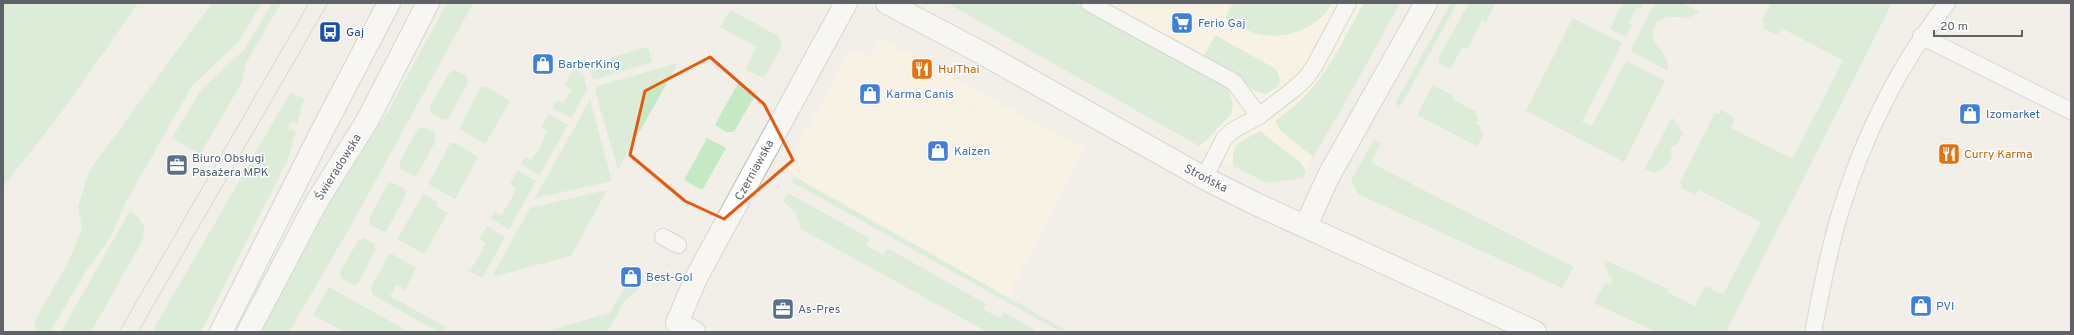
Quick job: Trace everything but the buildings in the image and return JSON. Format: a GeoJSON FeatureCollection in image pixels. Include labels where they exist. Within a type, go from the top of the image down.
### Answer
{"type":"FeatureCollection","features":[{"type":"Feature","properties":{"kind":"street"},"geometry":{"type":"LineString","coordinates":[[221,332],[319,137],[389,3]]}},
{"type":"Feature","properties":{"kind":"street","name":"Świeradowska"},"geometry":{"type":"LineString","coordinates":[[248,332],[317,201],[367,121],[428,3]]}},
{"type":"Feature","properties":{"kind":"street","name":"Czerniawska"},"geometry":{"type":"LineString","coordinates":[[694,332],[677,323],[697,276],[846,3]]}},
{"type":"Feature","properties":{"kind":"street","name":"Strońska"},"geometry":{"type":"LineString","coordinates":[[887,3],[982,53],[1204,178],[1535,332]]}},
{"type":"Feature","properties":{"kind":"street"},"geometry":{"type":"LineString","coordinates":[[1306,226],[1329,175],[1426,3]]}},
{"type":"Feature","properties":{"kind":"lane"},"geometry":{"type":"LineString","coordinates":[[1089,3],[1234,82],[1259,116]]}},
{"type":"Feature","properties":{"kind":"lane"},"geometry":{"type":"LineString","coordinates":[[1204,178],[1224,139],[1232,131],[1259,116],[1306,78],[1315,65],[1348,3]]}},
{"type":"Feature","properties":{"kind":"lane"},"geometry":{"type":"LineString","coordinates":[[1813,332],[1839,214],[1854,171],[1883,103],[1921,36],[1947,3]]}},
{"type":"Feature","properties":{"kind":"lane"},"geometry":{"type":"LineString","coordinates":[[1921,36],[2071,111]]}},
{"type":"Feature","properties":{"kind":"lane"},"geometry":{"type":"LineString","coordinates":[[663,237],[678,245]]}},
{"type":"Feature","properties":{"kind":"highlighted area"},"geometry":{"type":"Polygon","coordinates":[[[710,57],[764,104],[793,160],[724,219],[685,201],[630,155],[645,91],[710,57]]]}},
{"type":"Feature","properties":{"kind":"shaded area"},"geometry":{"type":"Polygon","coordinates":[[[948,3],[1399,3],[1302,176],[1262,182],[948,3]]]}},
{"type":"Feature","properties":{"kind":"shaded area"},"geometry":{"type":"Polygon","coordinates":[[[880,39],[981,93],[904,238],[784,170],[851,49],[869,58],[880,39]]]}},
{"type":"Feature","properties":{"kind":"shaded area"},"geometry":{"type":"Polygon","coordinates":[[[982,94],[1084,149],[1007,298],[905,238],[982,94]]]}},
{"type":"Feature","properties":{"kind":"green space"},"geometry":{"type":"Polygon","coordinates":[[[3,3],[138,3],[63,110],[3,187],[3,3]]]}},
{"type":"Feature","properties":{"kind":"green space"},"geometry":{"type":"Polygon","coordinates":[[[212,3],[261,3],[240,40],[192,86],[123,207],[110,238],[84,274],[50,332],[38,332],[34,322],[68,263],[82,228],[78,207],[89,171],[212,3]]]}},
{"type":"Feature","properties":{"kind":"green space"},"geometry":{"type":"Polygon","coordinates":[[[272,3],[281,3],[246,63],[242,82],[200,154],[172,138],[201,90],[245,49],[272,3]]]}},
{"type":"Feature","properties":{"kind":"green space"},"geometry":{"type":"Polygon","coordinates":[[[447,3],[473,3],[354,220],[289,332],[259,332],[326,207],[387,113],[447,3]]]}},
{"type":"Feature","properties":{"kind":"green space"},"geometry":{"type":"Polygon","coordinates":[[[947,3],[1075,3],[1228,87],[1233,105],[1231,115],[1204,143],[1199,146],[947,3]]]}},
{"type":"Feature","properties":{"kind":"green space"},"geometry":{"type":"Polygon","coordinates":[[[1233,3],[1332,3],[1326,12],[1310,26],[1290,34],[1268,36],[1249,31],[1225,18],[1233,3]]]}},
{"type":"Feature","properties":{"kind":"green space"},"geometry":{"type":"Polygon","coordinates":[[[1364,3],[1400,3],[1341,110],[1313,157],[1280,130],[1275,121],[1306,95],[1317,82],[1336,53],[1364,3]]]}},
{"type":"Feature","properties":{"kind":"green space"},"geometry":{"type":"Polygon","coordinates":[[[1451,3],[1457,3],[1400,107],[1396,102],[1451,3]]]}},
{"type":"Feature","properties":{"kind":"green space"},"geometry":{"type":"Polygon","coordinates":[[[1469,3],[1495,3],[1486,22],[1482,20],[1467,49],[1462,47],[1451,69],[1439,63],[1438,59],[1469,3]]]}},
{"type":"Feature","properties":{"kind":"green space"},"geometry":{"type":"Polygon","coordinates":[[[1623,3],[1643,3],[1641,8],[1637,7],[1629,23],[1632,25],[1626,37],[1610,29],[1623,3]]]}},
{"type":"Feature","properties":{"kind":"green space"},"geometry":{"type":"Polygon","coordinates":[[[1655,3],[1682,3],[1699,12],[1693,16],[1683,18],[1667,17],[1656,23],[1653,31],[1653,38],[1665,56],[1668,63],[1668,71],[1631,51],[1655,3]]]}},
{"type":"Feature","properties":{"kind":"green space"},"geometry":{"type":"Polygon","coordinates":[[[1771,3],[1892,3],[1726,332],[1656,332],[1594,303],[1605,283],[1610,285],[1613,279],[1609,276],[1604,264],[1605,260],[1668,289],[1667,292],[1695,306],[1706,286],[1723,295],[1761,222],[1699,190],[1696,195],[1681,188],[1682,185],[1679,184],[1715,113],[1719,114],[1721,110],[1735,118],[1731,128],[1793,159],[1843,60],[1781,28],[1778,35],[1763,28],[1765,24],[1761,22],[1771,3]]]}},
{"type":"Feature","properties":{"kind":"green space"},"geometry":{"type":"Polygon","coordinates":[[[731,10],[778,36],[782,46],[764,78],[745,70],[757,47],[720,27],[731,10]]]}},
{"type":"Feature","properties":{"kind":"green space"},"geometry":{"type":"Polygon","coordinates":[[[1573,18],[1622,43],[1582,122],[1592,126],[1626,61],[1665,81],[1624,162],[1526,111],[1573,18]]]}},
{"type":"Feature","properties":{"kind":"green space"},"geometry":{"type":"Polygon","coordinates":[[[1215,35],[1276,69],[1280,79],[1278,86],[1270,92],[1264,94],[1253,90],[1237,76],[1203,57],[1215,35]]]}},
{"type":"Feature","properties":{"kind":"green space"},"geometry":{"type":"Polygon","coordinates":[[[648,47],[652,62],[593,80],[588,64],[648,47]]]}},
{"type":"Feature","properties":{"kind":"green space"},"geometry":{"type":"Polygon","coordinates":[[[678,63],[618,170],[595,90],[598,86],[678,63]]]}},
{"type":"Feature","properties":{"kind":"green space"},"geometry":{"type":"Polygon","coordinates":[[[573,69],[583,74],[587,89],[571,118],[552,108],[557,100],[563,103],[572,90],[564,86],[573,69]]]}},
{"type":"Feature","properties":{"kind":"green space"},"geometry":{"type":"Polygon","coordinates":[[[455,70],[466,76],[468,83],[448,119],[444,120],[431,113],[430,107],[450,72],[455,70]]]}},
{"type":"Feature","properties":{"kind":"green space"},"geometry":{"type":"Polygon","coordinates":[[[738,83],[750,89],[755,95],[734,132],[726,132],[715,125],[738,83]]]}},
{"type":"Feature","properties":{"kind":"green space"},"geometry":{"type":"Polygon","coordinates":[[[1433,85],[1454,96],[1452,99],[1475,111],[1479,121],[1476,122],[1477,125],[1479,124],[1483,135],[1477,146],[1417,115],[1433,85]]]}},
{"type":"Feature","properties":{"kind":"green space"},"geometry":{"type":"Polygon","coordinates":[[[485,86],[510,101],[485,144],[460,129],[460,127],[481,87],[485,86]]]}},
{"type":"Feature","properties":{"kind":"green space"},"geometry":{"type":"Polygon","coordinates":[[[290,93],[304,99],[297,124],[290,122],[288,129],[296,131],[288,159],[201,332],[152,332],[290,93]]]}},
{"type":"Feature","properties":{"kind":"green space"},"geometry":{"type":"Polygon","coordinates":[[[590,100],[612,181],[535,198],[590,100]]]}},
{"type":"Feature","properties":{"kind":"green space"},"geometry":{"type":"Polygon","coordinates":[[[549,114],[568,125],[539,175],[521,164],[525,157],[531,160],[541,147],[547,131],[541,128],[549,114]]]}},
{"type":"Feature","properties":{"kind":"green space"},"geometry":{"type":"Polygon","coordinates":[[[1672,117],[1683,133],[1678,143],[1670,148],[1672,157],[1665,167],[1654,173],[1645,169],[1672,117]]]}},
{"type":"Feature","properties":{"kind":"green space"},"geometry":{"type":"Polygon","coordinates":[[[423,127],[434,132],[436,140],[417,175],[413,176],[401,169],[399,163],[418,129],[423,127]]]}},
{"type":"Feature","properties":{"kind":"green space"},"geometry":{"type":"Polygon","coordinates":[[[1260,131],[1301,163],[1306,171],[1303,178],[1266,183],[1234,166],[1233,158],[1236,147],[1243,140],[1260,131]]]}},
{"type":"Feature","properties":{"kind":"green space"},"geometry":{"type":"Polygon","coordinates":[[[707,138],[726,148],[702,190],[684,180],[707,138]]]}},
{"type":"Feature","properties":{"kind":"green space"},"geometry":{"type":"Polygon","coordinates":[[[1374,139],[1381,143],[1371,163],[1574,267],[1562,288],[1358,194],[1351,181],[1374,139]]]}},
{"type":"Feature","properties":{"kind":"green space"},"geometry":{"type":"Polygon","coordinates":[[[453,142],[478,157],[455,199],[429,183],[450,144],[453,142]]]}},
{"type":"Feature","properties":{"kind":"green space"},"geometry":{"type":"Polygon","coordinates":[[[518,170],[536,181],[509,229],[491,219],[494,212],[501,215],[510,202],[516,187],[510,184],[518,170]]]}},
{"type":"Feature","properties":{"kind":"green space"},"geometry":{"type":"Polygon","coordinates":[[[795,177],[1069,332],[1061,332],[792,182],[795,177]]]}},
{"type":"Feature","properties":{"kind":"green space"},"geometry":{"type":"Polygon","coordinates":[[[388,183],[394,183],[404,188],[406,195],[386,231],[383,231],[370,225],[369,219],[388,183]]]}},
{"type":"Feature","properties":{"kind":"green space"},"geometry":{"type":"Polygon","coordinates":[[[607,190],[571,256],[492,277],[530,208],[607,190]]]}},
{"type":"Feature","properties":{"kind":"green space"},"geometry":{"type":"Polygon","coordinates":[[[788,193],[869,238],[866,245],[883,255],[887,248],[986,304],[983,309],[1000,318],[1003,312],[1034,329],[1032,332],[987,332],[801,229],[796,213],[783,201],[788,193]]]}},
{"type":"Feature","properties":{"kind":"green space"},"geometry":{"type":"Polygon","coordinates":[[[425,195],[437,202],[436,206],[448,213],[424,254],[398,238],[422,196],[425,195]]]}},
{"type":"Feature","properties":{"kind":"green space"},"geometry":{"type":"Polygon","coordinates":[[[130,211],[140,220],[144,227],[143,239],[91,332],[61,332],[130,211]]]}},
{"type":"Feature","properties":{"kind":"green space"},"geometry":{"type":"Polygon","coordinates":[[[487,226],[505,237],[482,278],[464,268],[470,270],[479,257],[485,243],[479,239],[487,226]]]}},
{"type":"Feature","properties":{"kind":"green space"},"geometry":{"type":"Polygon","coordinates":[[[364,238],[374,244],[375,250],[358,284],[354,285],[341,278],[340,272],[358,241],[364,238]]]}},
{"type":"Feature","properties":{"kind":"green space"},"geometry":{"type":"Polygon","coordinates":[[[392,254],[416,268],[405,290],[396,285],[390,296],[446,327],[443,332],[438,332],[373,295],[371,287],[389,255],[392,254]]]}},
{"type":"Feature","properties":{"kind":"green space"},"geometry":{"type":"Polygon","coordinates":[[[627,283],[639,289],[625,300],[607,332],[543,332],[610,313],[627,283]]]}},
{"type":"Feature","properties":{"kind":"green space"},"geometry":{"type":"Polygon","coordinates":[[[329,287],[409,332],[345,332],[313,315],[329,287]]]}},
{"type":"Feature","properties":{"kind":"tram line"},"geometry":{"type":"LineString","coordinates":[[119,332],[309,3]]}},
{"type":"Feature","properties":{"kind":"tram line"},"geometry":{"type":"LineString","coordinates":[[138,332],[328,3]]}},
{"type":"Feature","properties":{"kind":"place","name":"Ferio Gaj"},"geometry":{"type":"Point","coordinates":[1182,23]}},
{"type":"Feature","properties":{"kind":"place","name":"Gaj"},"geometry":{"type":"Point","coordinates":[330,32]}},
{"type":"Feature","properties":{"kind":"place","name":"BarberKing"},"geometry":{"type":"Point","coordinates":[543,64]}},
{"type":"Feature","properties":{"kind":"place","name":"HulThai"},"geometry":{"type":"Point","coordinates":[922,69]}},
{"type":"Feature","properties":{"kind":"place","name":"Karma Canis"},"geometry":{"type":"Point","coordinates":[870,94]}},
{"type":"Feature","properties":{"kind":"place","name":"Izomarket"},"geometry":{"type":"Point","coordinates":[1970,114]}},
{"type":"Feature","properties":{"kind":"place","name":"Kaizen"},"geometry":{"type":"Point","coordinates":[938,151]}},
{"type":"Feature","properties":{"kind":"place","name":"Curry Karma"},"geometry":{"type":"Point","coordinates":[1949,154]}},
{"type":"Feature","properties":{"kind":"place","name":"Biuro Obsługi Pasażera MPK"},"geometry":{"type":"Point","coordinates":[177,165]}},
{"type":"Feature","properties":{"kind":"place","name":"Best-Gol"},"geometry":{"type":"Point","coordinates":[631,277]}},
{"type":"Feature","properties":{"kind":"place","name":"PVI"},"geometry":{"type":"Point","coordinates":[1921,306]}},
{"type":"Feature","properties":{"kind":"place","name":"As-Pres"},"geometry":{"type":"Point","coordinates":[783,309]}}]}
